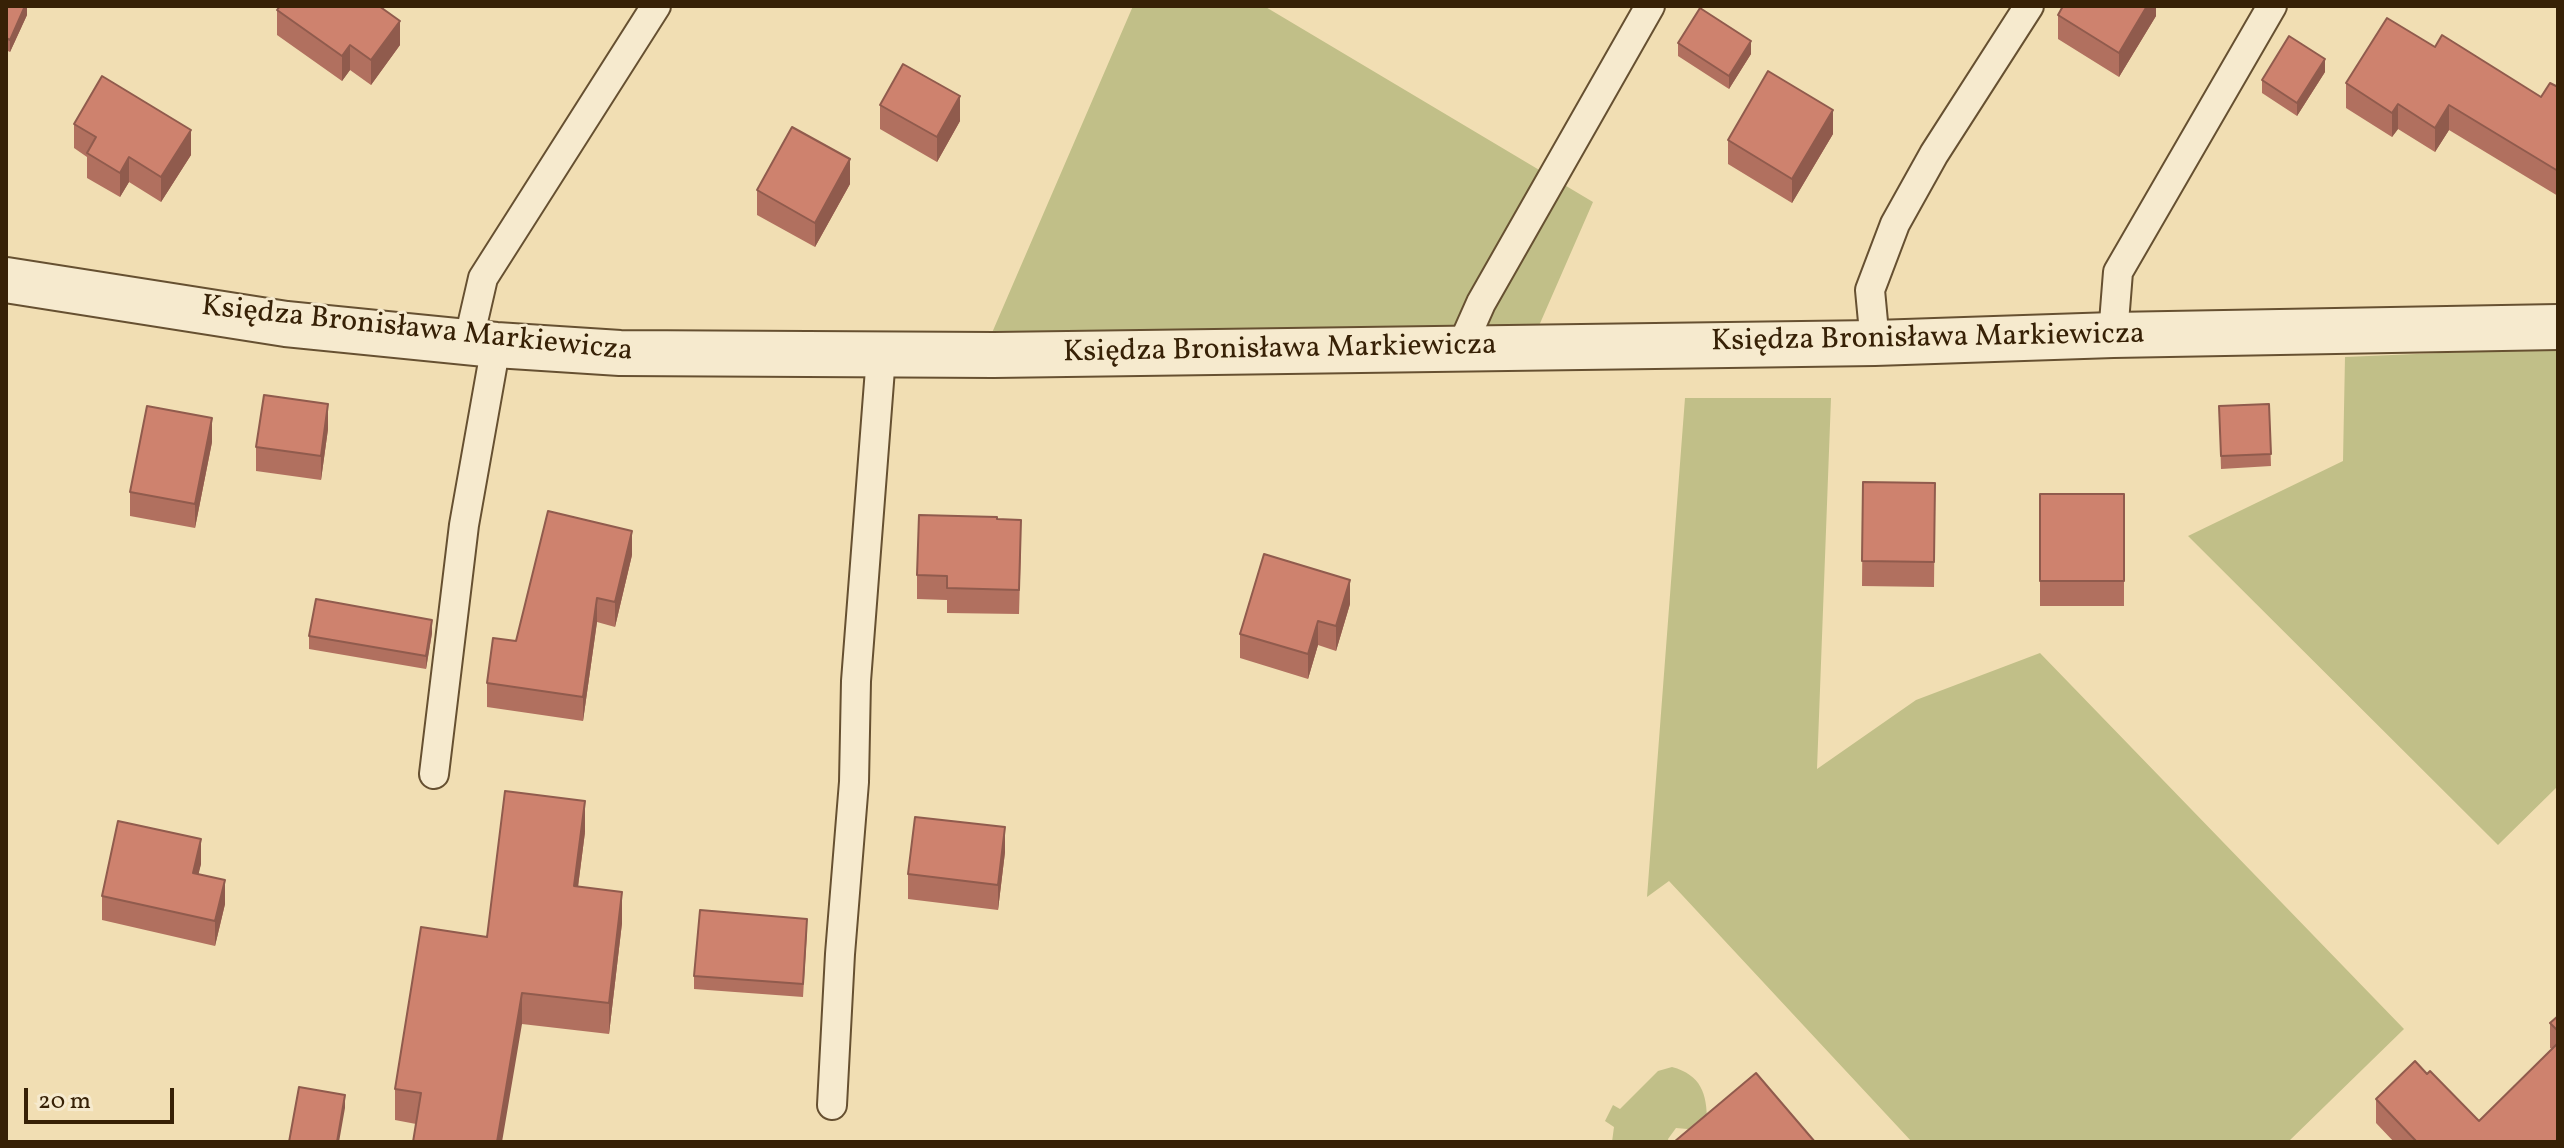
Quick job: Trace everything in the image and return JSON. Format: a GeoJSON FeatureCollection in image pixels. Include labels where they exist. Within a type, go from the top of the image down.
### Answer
{"type":"FeatureCollection","features":[{"type":"Feature","properties":{"kind":"street","name":"Księdza Bronisława Markiewicza"},"geometry":{"type":"LineString","coordinates":[[6,280],[286,324],[482,344],[620,353],[881,356],[1875,343],[2113,335],[2558,327]]}},
{"type":"Feature","properties":{"kind":"lane"},"geometry":{"type":"LineString","coordinates":[[434,774],[482,344],[483,278],[656,6]]}},
{"type":"Feature","properties":{"kind":"lane"},"geometry":{"type":"LineString","coordinates":[[1461,348],[1481,303],[1650,6]]}},
{"type":"Feature","properties":{"kind":"lane"},"geometry":{"type":"LineString","coordinates":[[1875,343],[1870,290],[1895,224],[1934,154],[2029,6]]}},
{"type":"Feature","properties":{"kind":"lane"},"geometry":{"type":"LineString","coordinates":[[2113,335],[2118,272],[2272,6]]}},
{"type":"Feature","properties":{"kind":"lane"},"geometry":{"type":"LineString","coordinates":[[832,1105],[854,782],[856,681],[881,356]]}},
{"type":"Feature","properties":{"kind":"shaded area"},"geometry":{"type":"Polygon","coordinates":[[[1133,6],[1264,6],[1593,202],[1531,344],[985,349],[1133,6]]]}},
{"type":"Feature","properties":{"kind":"shaded area"},"geometry":{"type":"Polygon","coordinates":[[[2558,348],[2558,786],[2498,845],[2188,536],[2343,461],[2345,357],[2558,348]]]}},
{"type":"Feature","properties":{"kind":"shaded area"},"geometry":{"type":"Polygon","coordinates":[[[1685,398],[1831,398],[1817,769],[1916,700],[2040,653],[2404,1029],[2288,1142],[1912,1142],[1669,881],[1647,897],[1685,398]]]}},
{"type":"Feature","properties":{"kind":"shaded area"},"geometry":{"type":"Polygon","coordinates":[[[1672,1067],[1696,1080],[1704,1094],[1707,1122],[1699,1130],[1676,1128],[1669,1142],[1612,1142],[1614,1127],[1605,1121],[1613,1105],[1620,1109],[1658,1071],[1672,1067]]]}},
{"type":"Feature","properties":{"kind":"building"},"geometry":{"type":"Polygon","coordinates":[[[6,6],[25,6],[10,40],[6,38],[6,6]]]}},
{"type":"Feature","properties":{"kind":"building"},"geometry":{"type":"Polygon","coordinates":[[[280,6],[379,6],[400,21],[371,60],[350,45],[342,56],[277,10],[280,6]]]}},
{"type":"Feature","properties":{"kind":"building"},"geometry":{"type":"Polygon","coordinates":[[[2063,6],[2147,6],[2119,53],[2058,15],[2063,6]]]}},
{"type":"Feature","properties":{"kind":"building"},"geometry":{"type":"Polygon","coordinates":[[[1700,8],[1751,41],[1729,76],[1678,43],[1700,8]]]}},
{"type":"Feature","properties":{"kind":"building"},"geometry":{"type":"Polygon","coordinates":[[[2387,18],[2435,47],[2442,35],[2541,97],[2550,83],[2558,87],[2558,171],[2449,105],[2435,128],[2398,104],[2392,113],[2346,83],[2387,18]]]}},
{"type":"Feature","properties":{"kind":"building"},"geometry":{"type":"Polygon","coordinates":[[[2289,36],[2325,59],[2297,103],[2262,80],[2289,36]]]}},
{"type":"Feature","properties":{"kind":"building"},"geometry":{"type":"Polygon","coordinates":[[[903,64],[960,96],[937,137],[880,105],[903,64]]]}},
{"type":"Feature","properties":{"kind":"building"},"geometry":{"type":"Polygon","coordinates":[[[1768,71],[1833,110],[1792,179],[1728,140],[1768,71]]]}},
{"type":"Feature","properties":{"kind":"building"},"geometry":{"type":"Polygon","coordinates":[[[102,76],[191,130],[161,177],[129,157],[120,173],[87,153],[96,137],[74,124],[102,76]]]}},
{"type":"Feature","properties":{"kind":"building"},"geometry":{"type":"Polygon","coordinates":[[[792,127],[850,159],[815,223],[757,190],[792,127]]]}},
{"type":"Feature","properties":{"kind":"building"},"geometry":{"type":"Polygon","coordinates":[[[264,395],[328,404],[321,456],[256,447],[264,395]]]}},
{"type":"Feature","properties":{"kind":"building"},"geometry":{"type":"Polygon","coordinates":[[[2269,404],[2271,454],[2221,456],[2219,406],[2269,404]]]}},
{"type":"Feature","properties":{"kind":"building"},"geometry":{"type":"Polygon","coordinates":[[[147,406],[212,418],[195,504],[130,492],[147,406]]]}},
{"type":"Feature","properties":{"kind":"building"},"geometry":{"type":"Polygon","coordinates":[[[1863,482],[1935,483],[1934,562],[1862,561],[1863,482]]]}},
{"type":"Feature","properties":{"kind":"building"},"geometry":{"type":"Polygon","coordinates":[[[2040,494],[2124,494],[2124,581],[2040,581],[2040,494]]]}},
{"type":"Feature","properties":{"kind":"building"},"geometry":{"type":"Polygon","coordinates":[[[548,511],[632,531],[615,602],[597,598],[583,697],[487,683],[493,638],[516,641],[548,511]]]}},
{"type":"Feature","properties":{"kind":"building"},"geometry":{"type":"Polygon","coordinates":[[[919,515],[1021,520],[1019,590],[947,588],[947,576],[917,575],[919,515]]]}},
{"type":"Feature","properties":{"kind":"building"},"geometry":{"type":"Polygon","coordinates":[[[1264,554],[1350,580],[1336,626],[1318,621],[1308,654],[1240,634],[1264,554]]]}},
{"type":"Feature","properties":{"kind":"building"},"geometry":{"type":"Polygon","coordinates":[[[316,599],[432,620],[426,656],[309,636],[316,599]]]}},
{"type":"Feature","properties":{"kind":"building"},"geometry":{"type":"Polygon","coordinates":[[[505,791],[585,801],[574,886],[622,892],[609,1003],[522,993],[497,1142],[413,1142],[421,1093],[395,1089],[421,927],[487,937],[505,791]]]}},
{"type":"Feature","properties":{"kind":"building"},"geometry":{"type":"Polygon","coordinates":[[[915,817],[1005,827],[998,885],[908,874],[915,817]]]}},
{"type":"Feature","properties":{"kind":"building"},"geometry":{"type":"Polygon","coordinates":[[[118,821],[201,839],[193,873],[225,880],[215,921],[102,896],[118,821]]]}},
{"type":"Feature","properties":{"kind":"building"},"geometry":{"type":"Polygon","coordinates":[[[700,910],[807,919],[803,984],[694,976],[700,910]]]}},
{"type":"Feature","properties":{"kind":"building"},"geometry":{"type":"Polygon","coordinates":[[[2558,1016],[2558,1031],[2550,1023],[2558,1016]]]}},
{"type":"Feature","properties":{"kind":"building"},"geometry":{"type":"Polygon","coordinates":[[[2558,1043],[2558,1139],[2555,1142],[2417,1142],[2376,1099],[2415,1061],[2427,1074],[2430,1071],[2479,1121],[2558,1043]]]}},
{"type":"Feature","properties":{"kind":"building"},"geometry":{"type":"Polygon","coordinates":[[[1756,1073],[1815,1142],[1674,1142],[1756,1073]]]}},
{"type":"Feature","properties":{"kind":"building"},"geometry":{"type":"Polygon","coordinates":[[[299,1087],[345,1095],[337,1142],[289,1142],[299,1087]]]}}]}
